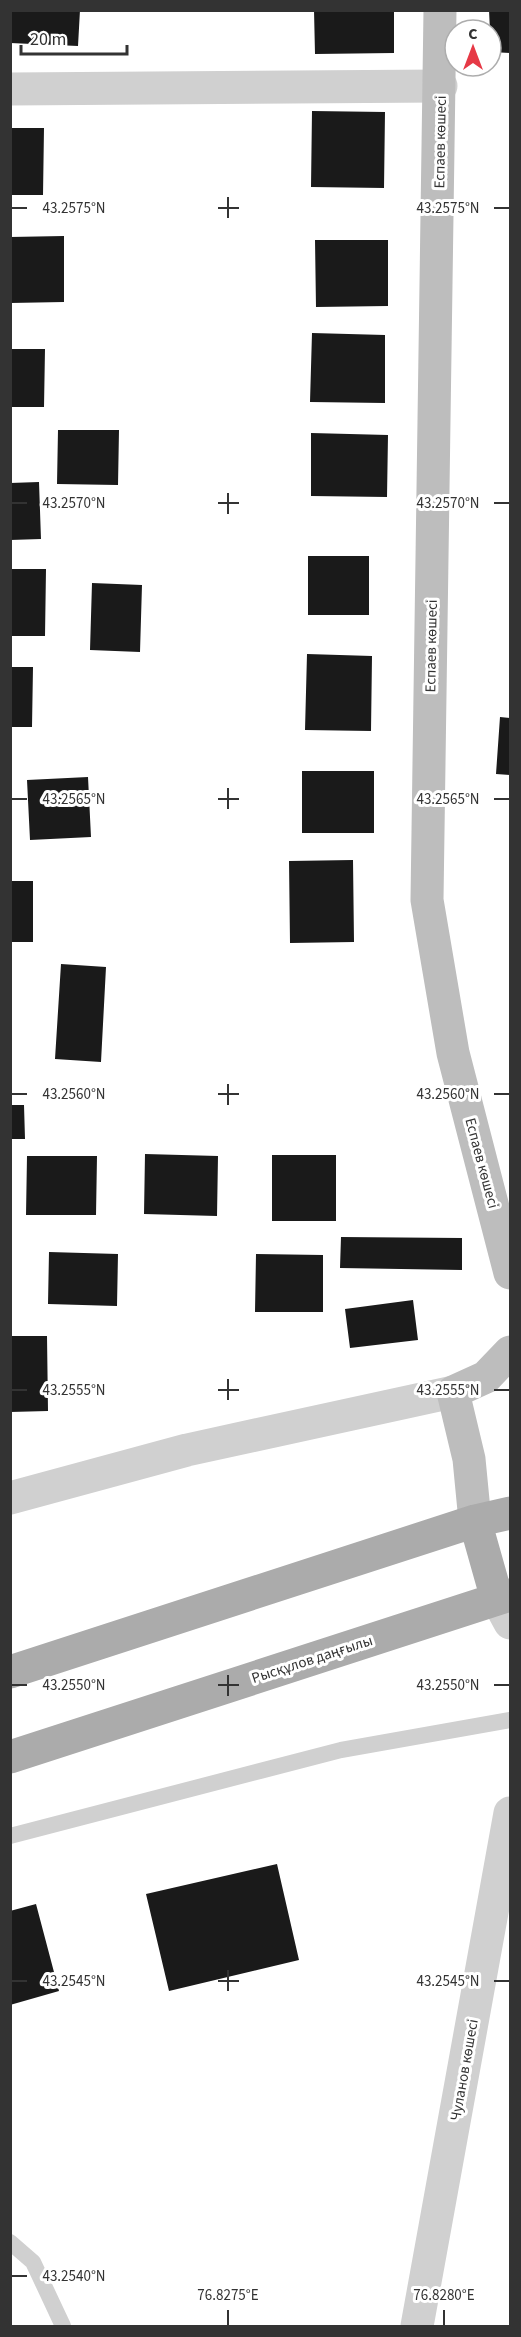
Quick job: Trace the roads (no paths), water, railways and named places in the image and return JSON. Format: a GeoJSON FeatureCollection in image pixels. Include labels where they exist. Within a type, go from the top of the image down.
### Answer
{"type":"FeatureCollection","features":[{"type":"Feature","properties":{"kind":"main road"},"geometry":{"type":"LineString","coordinates":[[10,1672],[475,1521],[510,1513]]}},
{"type":"Feature","properties":{"kind":"main road"},"geometry":{"type":"LineString","coordinates":[[475,1521],[506,1606]]}},
{"type":"Feature","properties":{"kind":"main road","name":"Рысқұлов даңғылы"},"geometry":{"type":"LineString","coordinates":[[10,1756],[506,1606]]}},
{"type":"Feature","properties":{"kind":"street","name":"Еспаев көшесі"},"geometry":{"type":"LineString","coordinates":[[440,10],[441,86],[427,900],[453,1053],[510,1273]]}},
{"type":"Feature","properties":{"kind":"street"},"geometry":{"type":"LineString","coordinates":[[10,89],[441,86]]}},
{"type":"Feature","properties":{"kind":"street"},"geometry":{"type":"LineString","coordinates":[[10,1498],[187,1450],[453,1392],[486,1377],[510,1352]]}},
{"type":"Feature","properties":{"kind":"street"},"geometry":{"type":"LineString","coordinates":[[453,1392],[469,1459],[475,1521]]}},
{"type":"Feature","properties":{"kind":"street","name":"Чуланов көшесі"},"geometry":{"type":"LineString","coordinates":[[417,2326],[510,1813]]}},
{"type":"Feature","properties":{"kind":"lane"},"geometry":{"type":"LineString","coordinates":[[10,1836],[341,1749],[510,1720]]}},
{"type":"Feature","properties":{"kind":"lane"},"geometry":{"type":"LineString","coordinates":[[10,2242],[33,2262],[63,2326]]}}]}
